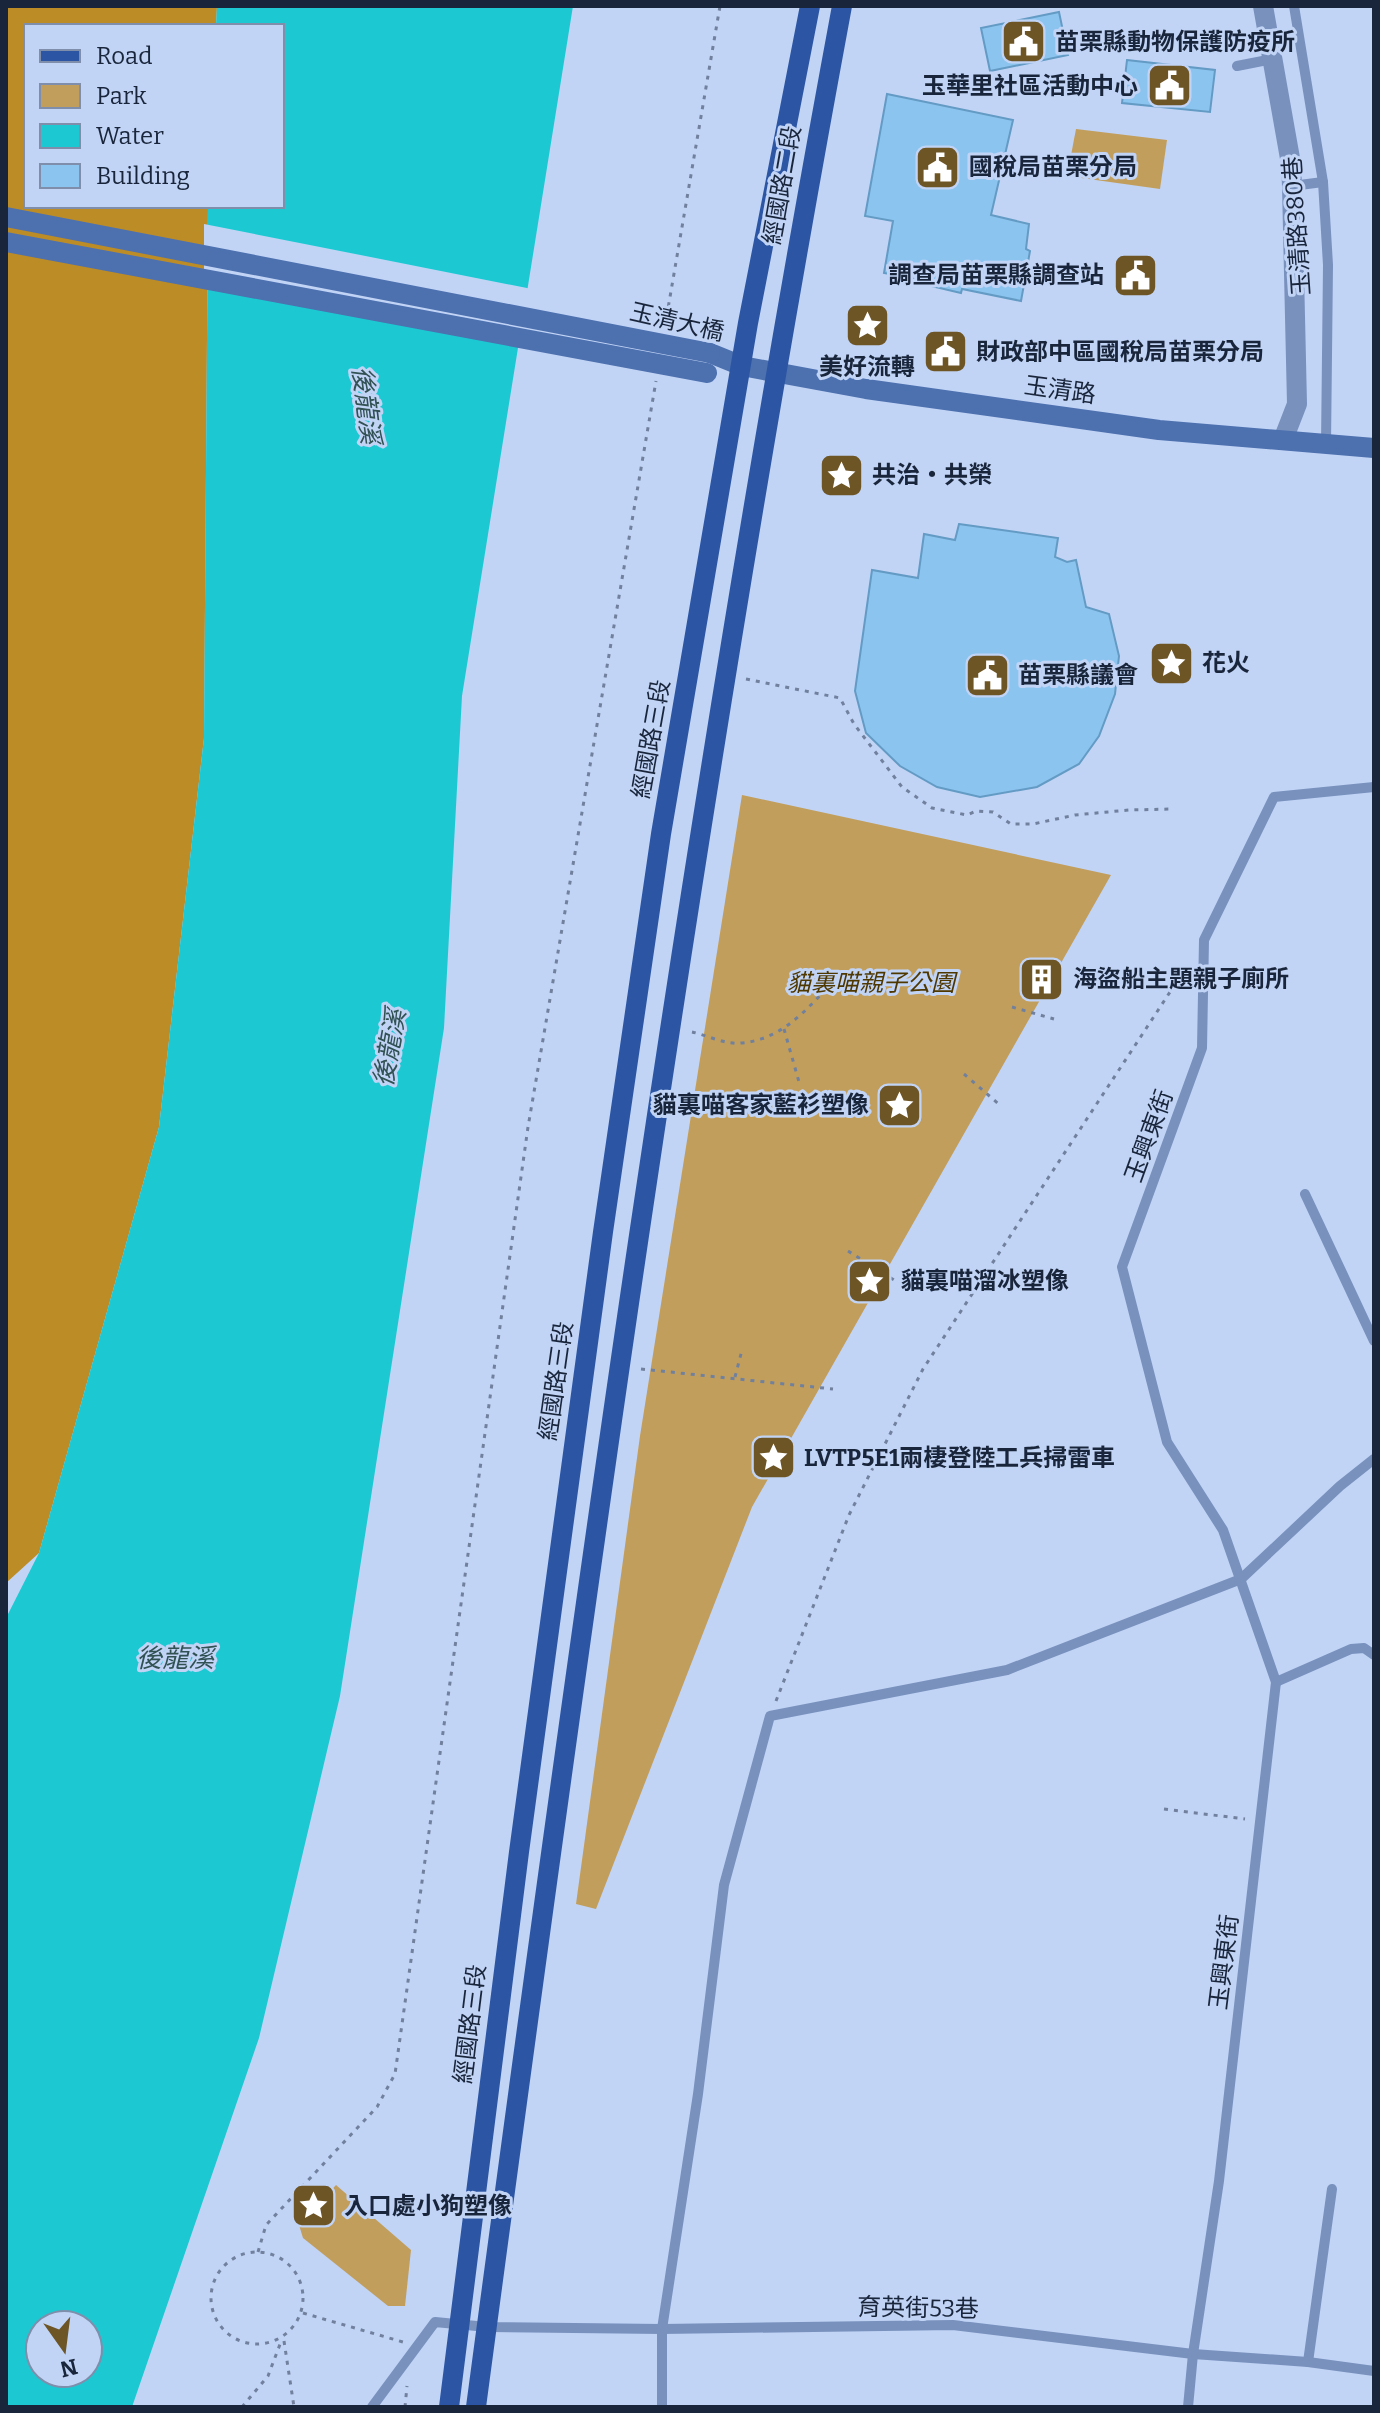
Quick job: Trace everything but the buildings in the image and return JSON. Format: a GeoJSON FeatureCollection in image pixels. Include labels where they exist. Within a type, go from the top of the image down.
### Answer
{"type":"FeatureCollection","features":[{"type":"Feature","properties":{"kind":"main road","name":"經國路二段"},"geometry":{"type":"LineString","coordinates":[[742,366],[810,6]]}},
{"type":"Feature","properties":{"kind":"main road","name":"經國路二段"},"geometry":{"type":"LineString","coordinates":[[776,373],[842,6]]}},
{"type":"Feature","properties":{"kind":"main road","name":"經國路三段"},"geometry":{"type":"LineString","coordinates":[[449,2407],[521,1837],[607,1201],[661,834],[742,366]]}},
{"type":"Feature","properties":{"kind":"main road"},"geometry":{"type":"LineString","coordinates":[[476,2407],[619,1365],[743,558],[776,373]]}},
{"type":"Feature","properties":{"kind":"street","name":"玉清路380巷"},"geometry":{"type":"LineString","coordinates":[[1263,6],[1291,164],[1297,404],[1283,440]]}},
{"type":"Feature","properties":{"kind":"street","name":"玉清大橋"},"geometry":{"type":"LineString","coordinates":[[6,217],[708,363]]}},
{"type":"Feature","properties":{"kind":"street","name":"玉清大橋"},"geometry":{"type":"LineString","coordinates":[[6,242],[708,363],[742,366]]}},
{"type":"Feature","properties":{"kind":"street","name":"玉清路"},"geometry":{"type":"LineString","coordinates":[[742,366],[866,389],[1143,428],[1374,448]]}},
{"type":"Feature","properties":{"kind":"lane","name":"玉清路380巷"},"geometry":{"type":"LineString","coordinates":[[1294,6],[1323,182],[1328,265],[1326,444]]}},
{"type":"Feature","properties":{"kind":"lane"},"geometry":{"type":"LineString","coordinates":[[1237,66],[1273,59]]}},
{"type":"Feature","properties":{"kind":"lane"},"geometry":{"type":"LineString","coordinates":[[1292,186],[1323,182]]}},
{"type":"Feature","properties":{"kind":"lane","name":"玉興東街"},"geometry":{"type":"LineString","coordinates":[[1188,2407],[1219,2181],[1276,1682],[1223,1530],[1167,1442],[1122,1267],[1202,1048],[1204,940],[1274,797],[1374,787]]}},
{"type":"Feature","properties":{"kind":"lane"},"geometry":{"type":"LineString","coordinates":[[1305,1194],[1374,1341]]}},
{"type":"Feature","properties":{"kind":"lane"},"geometry":{"type":"LineString","coordinates":[[662,2407],[662,2329],[698,2094],[724,1885],[770,1716],[1007,1670],[1241,1579],[1340,1486],[1374,1459]]}},
{"type":"Feature","properties":{"kind":"lane"},"geometry":{"type":"LineString","coordinates":[[1276,1682],[1351,1649],[1364,1648],[1374,1655]]}},
{"type":"Feature","properties":{"kind":"lane"},"geometry":{"type":"LineString","coordinates":[[1308,2362],[1332,2189]]}},
{"type":"Feature","properties":{"kind":"lane"},"geometry":{"type":"LineString","coordinates":[[372,2407],[435,2322],[459,2323]]}},
{"type":"Feature","properties":{"kind":"lane","name":"育英街53巷"},"geometry":{"type":"LineString","coordinates":[[459,2323],[487,2327],[662,2329],[953,2325],[1193,2354],[1308,2362],[1374,2371]]}},
{"type":"Feature","properties":{"kind":"path"},"geometry":{"type":"LineString","coordinates":[[664,333],[720,6]]}},
{"type":"Feature","properties":{"kind":"path"},"geometry":{"type":"LineString","coordinates":[[258,2252],[266,2225],[377,2107],[395,2074],[528,1127],[656,380]]}},
{"type":"Feature","properties":{"kind":"path"},"geometry":{"type":"LineString","coordinates":[[746,679],[840,698],[854,724],[902,787],[932,808],[967,815],[976,811],[993,812],[1011,824],[1033,824],[1075,815],[1171,809]]}},
{"type":"Feature","properties":{"kind":"path"},"geometry":{"type":"LineString","coordinates":[[770,1716],[849,1515],[923,1369],[1204,940]]}},
{"type":"Feature","properties":{"kind":"path"},"geometry":{"type":"LineString","coordinates":[[692,1032],[739,1044],[784,1029],[798,1019],[825,990],[825,972],[811,971]]}},
{"type":"Feature","properties":{"kind":"path"},"geometry":{"type":"LineString","coordinates":[[1012,1007],[1054,1019]]}},
{"type":"Feature","properties":{"kind":"path"},"geometry":{"type":"LineString","coordinates":[[784,1029],[799,1082]]}},
{"type":"Feature","properties":{"kind":"path"},"geometry":{"type":"LineString","coordinates":[[964,1074],[1001,1106]]}},
{"type":"Feature","properties":{"kind":"path"},"geometry":{"type":"LineString","coordinates":[[848,1251],[894,1280]]}},
{"type":"Feature","properties":{"kind":"path"},"geometry":{"type":"LineString","coordinates":[[735,1379],[742,1350]]}},
{"type":"Feature","properties":{"kind":"path"},"geometry":{"type":"LineString","coordinates":[[641,1369],[833,1389]]}},
{"type":"Feature","properties":{"kind":"path"},"geometry":{"type":"LineString","coordinates":[[1164,1809],[1260,1821]]}},
{"type":"Feature","properties":{"kind":"path"},"geometry":{"type":"LineString","coordinates":[[242,2254],[272,2254],[295,2271],[302,2284],[302,2313],[283,2337],[268,2344],[252,2345],[237,2341],[224,2332],[215,2319],[211,2304],[212,2288],[218,2273],[228,2262],[242,2254]]}},
{"type":"Feature","properties":{"kind":"path"},"geometry":{"type":"LineString","coordinates":[[302,2313],[418,2347]]}},
{"type":"Feature","properties":{"kind":"path"},"geometry":{"type":"LineString","coordinates":[[242,2407],[268,2376],[283,2337]]}},
{"type":"Feature","properties":{"kind":"path"},"geometry":{"type":"LineString","coordinates":[[283,2337],[294,2407]]}},
{"type":"Feature","properties":{"kind":"green space"},"geometry":{"type":"Polygon","coordinates":[[[1076,129],[1167,140],[1160,189],[1067,176],[1076,129]]]}},
{"type":"Feature","properties":{"kind":"green space","name":"貓裏喵親子公園"},"geometry":{"type":"Polygon","coordinates":[[[742,795],[1111,875],[752,1507],[596,1909],[576,1904],[640,1436],[742,795]]]}},
{"type":"Feature","properties":{"kind":"green space"},"geometry":{"type":"Polygon","coordinates":[[[336,2185],[411,2250],[405,2306],[388,2306],[303,2238],[299,2225],[336,2185]]]}},
{"type":"Feature","properties":{"kind":"shaded area"},"geometry":{"type":"Polygon","coordinates":[[[6,6],[217,6],[216,24],[24,24],[24,208],[208,208],[204,738],[159,1127],[39,1553],[6,1583],[6,6]]]}},
{"type":"Feature","properties":{"kind":"water","name":"後龍溪"},"geometry":{"type":"Polygon","coordinates":[[[217,6],[573,6],[462,696],[444,1028],[340,1696],[259,2038],[132,2407],[6,2407],[6,1618],[39,1553],[159,1127],[204,738],[208,208],[284,208],[284,24],[216,24],[217,6]]]}},
{"type":"Feature","properties":{"kind":"pier"},"geometry":{"type":"Polygon","coordinates":[[[204,224],[532,289],[523,345],[204,284],[204,224]]]}},
{"type":"Feature","properties":{"kind":"place","name":"苗栗縣動物保護防疫所"},"geometry":{"type":"Point","coordinates":[1024,42]}},
{"type":"Feature","properties":{"kind":"place","name":"玉華里社區活動中心"},"geometry":{"type":"Point","coordinates":[1169,86]}},
{"type":"Feature","properties":{"kind":"place","name":"國稅局苗栗分局"},"geometry":{"type":"Point","coordinates":[938,167]}},
{"type":"Feature","properties":{"kind":"place","name":"調查局苗栗縣調查站"},"geometry":{"type":"Point","coordinates":[1135,275]}},
{"type":"Feature","properties":{"kind":"place","name":"美好流轉"},"geometry":{"type":"Point","coordinates":[867,325]}},
{"type":"Feature","properties":{"kind":"place","name":"財政部中區國稅局苗栗分局"},"geometry":{"type":"Point","coordinates":[945,352]}},
{"type":"Feature","properties":{"kind":"place","name":"共治‧共榮"},"geometry":{"type":"Point","coordinates":[841,475]}},
{"type":"Feature","properties":{"kind":"place","name":"花火"},"geometry":{"type":"Point","coordinates":[1171,663]}},
{"type":"Feature","properties":{"kind":"place","name":"苗栗縣議會"},"geometry":{"type":"Point","coordinates":[987,675]}},
{"type":"Feature","properties":{"kind":"place","name":"海盜船主題親子廁所"},"geometry":{"type":"Point","coordinates":[1042,979]}},
{"type":"Feature","properties":{"kind":"place","name":"貓裏喵客家藍衫塑像"},"geometry":{"type":"Point","coordinates":[900,1105]}},
{"type":"Feature","properties":{"kind":"place","name":"貓裏喵溜冰塑像"},"geometry":{"type":"Point","coordinates":[870,1281]}},
{"type":"Feature","properties":{"kind":"place","name":"LVTP5E1兩棲登陸工兵掃雷車"},"geometry":{"type":"Point","coordinates":[773,1458]}},
{"type":"Feature","properties":{"kind":"place","name":"入口處小狗塑像"},"geometry":{"type":"Point","coordinates":[313,2206]}}]}
